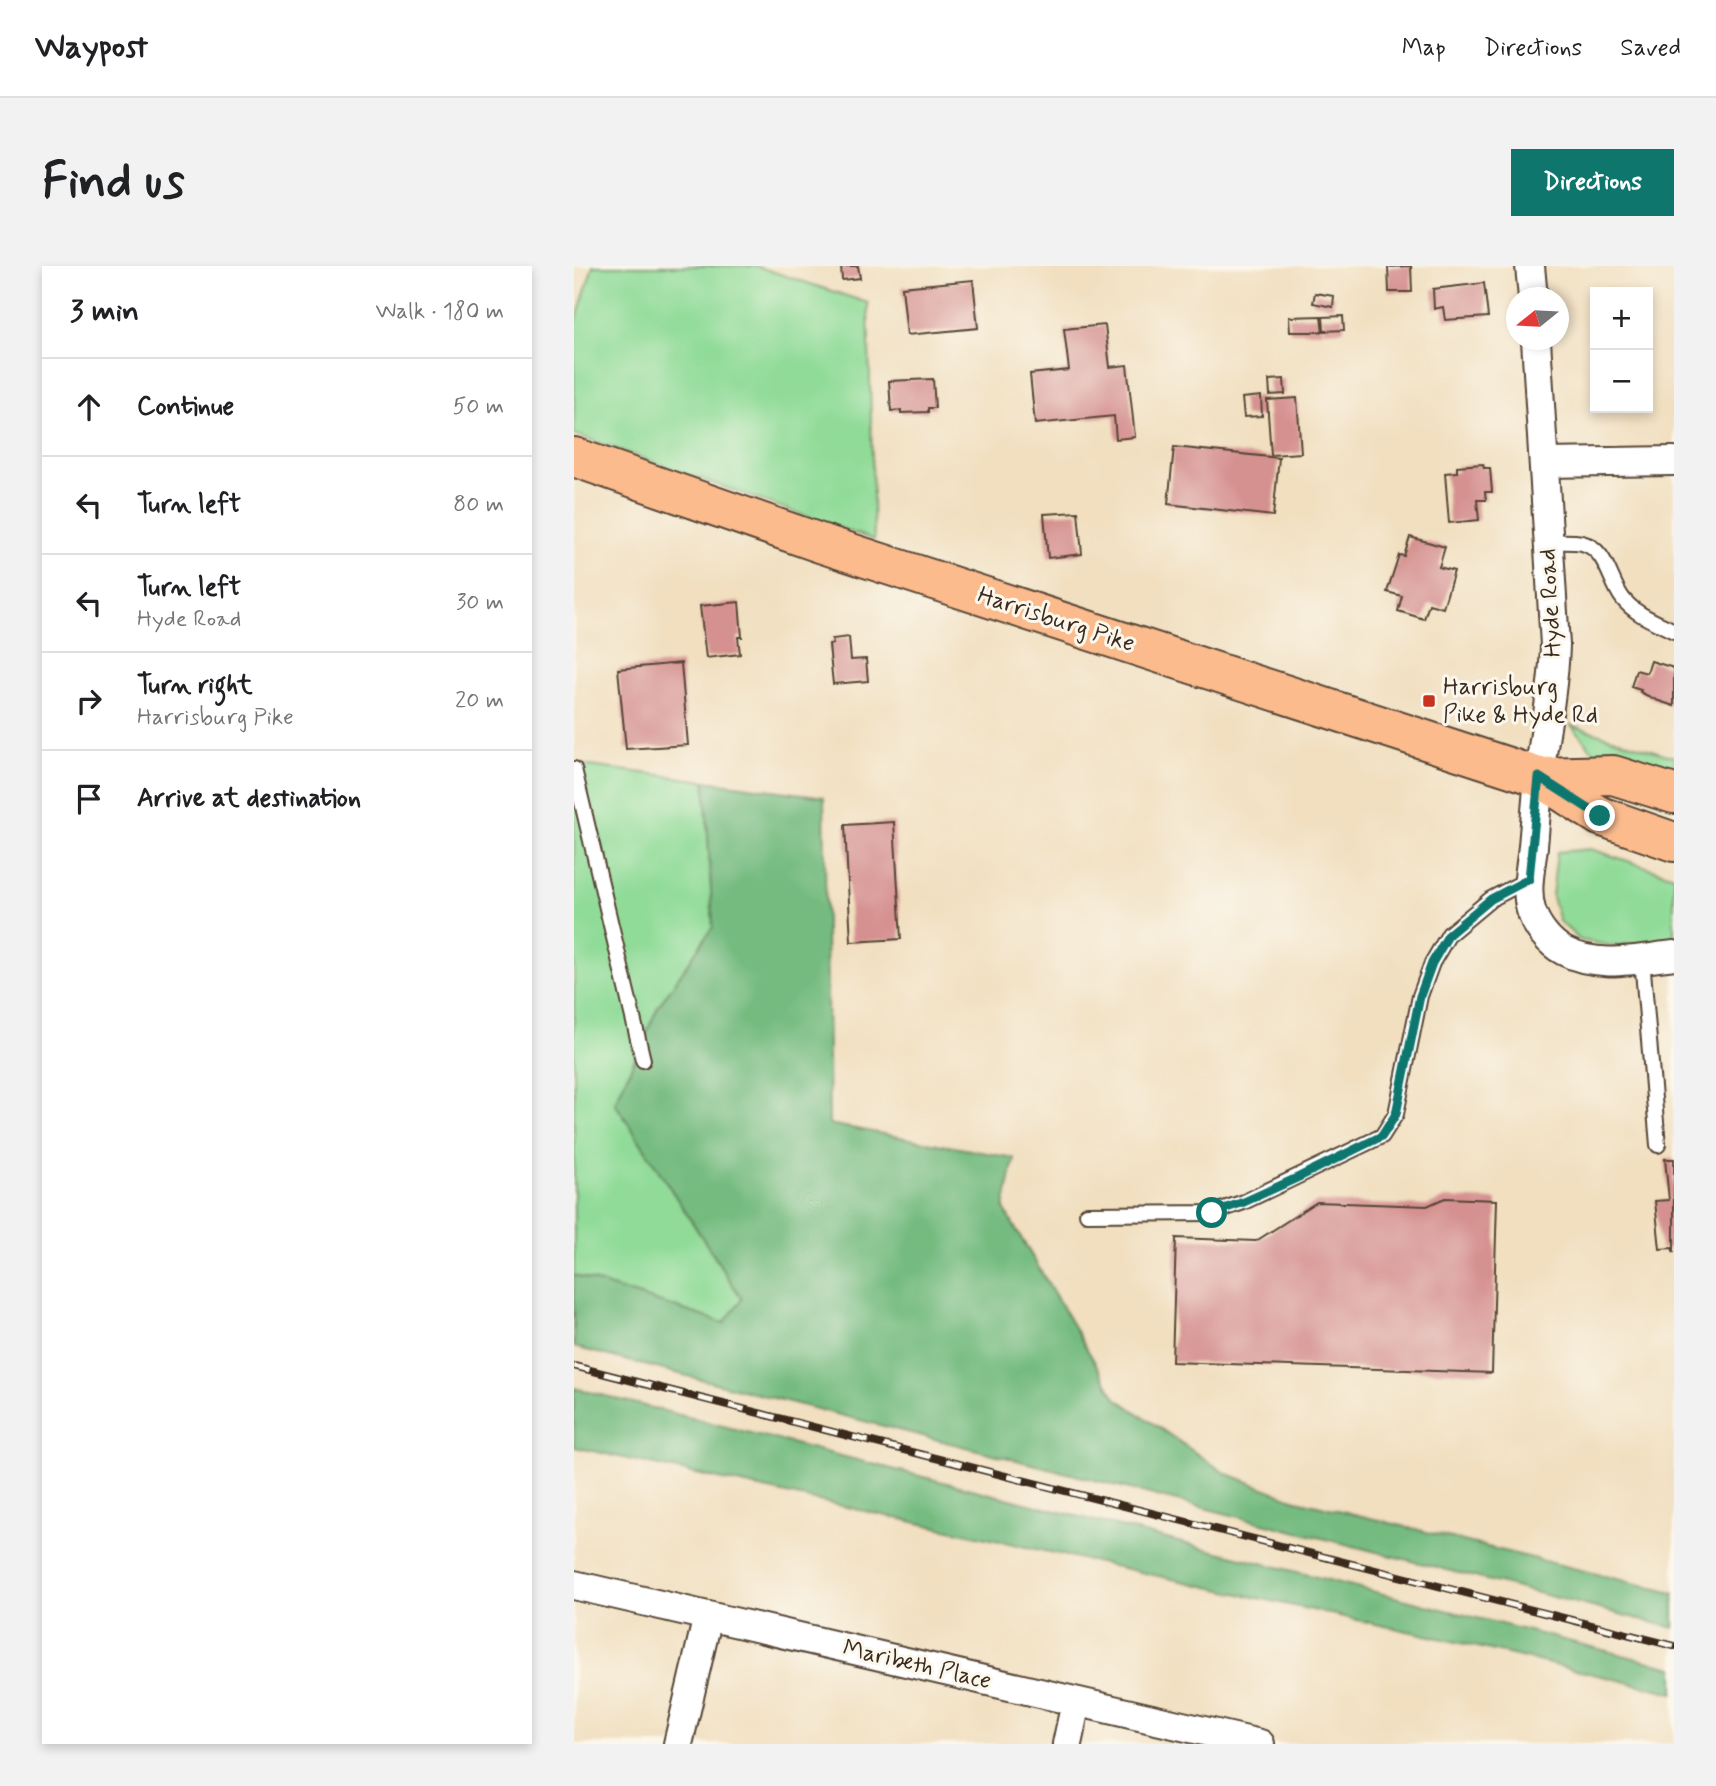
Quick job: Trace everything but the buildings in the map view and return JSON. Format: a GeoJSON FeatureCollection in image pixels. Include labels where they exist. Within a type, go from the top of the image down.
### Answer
{"type":"FeatureCollection","features":[{"type":"Feature","properties":{"kind":"main road","name":"Harrisburg Pike"},"geometry":{"type":"LineString","coordinates":[[574,457],[820,543],[1539,777],[1600,816],[1674,842]]}},
{"type":"Feature","properties":{"kind":"main road","name":"Harrisburg Pike"},"geometry":{"type":"LineString","coordinates":[[1539,777],[1613,775],[1674,794]]}},
{"type":"Feature","properties":{"kind":"street"},"geometry":{"type":"LineString","coordinates":[[1530,266],[1532,287]]}},
{"type":"Feature","properties":{"kind":"street","name":"Hyde Road"},"geometry":{"type":"LineString","coordinates":[[1536,350],[1555,671],[1539,777],[1529,879],[1532,911],[1539,926],[1562,950],[1576,956],[1599,961],[1674,956]]}},
{"type":"Feature","properties":{"kind":"street"},"geometry":{"type":"LineString","coordinates":[[1544,463],[1674,461]]}},
{"type":"Feature","properties":{"kind":"street","name":"Maribeth Place"},"geometry":{"type":"LineString","coordinates":[[574,1585],[1259,1744]]}},
{"type":"Feature","properties":{"kind":"street"},"geometry":{"type":"LineString","coordinates":[[678,1744],[708,1616]]}},
{"type":"Feature","properties":{"kind":"street"},"geometry":{"type":"LineString","coordinates":[[1066,1744],[1076,1702]]}},
{"type":"Feature","properties":{"kind":"lane"},"geometry":{"type":"LineString","coordinates":[[1549,542],[1581,543],[1590,547],[1604,561],[1625,601],[1635,611],[1674,631]]}},
{"type":"Feature","properties":{"kind":"lane"},"geometry":{"type":"LineString","coordinates":[[574,769],[643,1060]]}},
{"type":"Feature","properties":{"kind":"lane"},"geometry":{"type":"LineString","coordinates":[[1087,1214],[1183,1211],[1212,1213],[1244,1202],[1382,1136],[1396,1114],[1420,996],[1432,963],[1449,934],[1491,899],[1529,879]]}},
{"type":"Feature","properties":{"kind":"lane"},"geometry":{"type":"LineString","coordinates":[[1642,959],[1658,1145]]}},
{"type":"Feature","properties":{"kind":"green space"},"geometry":{"type":"Polygon","coordinates":[[[593,266],[756,266],[868,303],[874,540],[574,434],[574,327],[593,266]]]}},
{"type":"Feature","properties":{"kind":"green space"},"geometry":{"type":"Polygon","coordinates":[[[1571,725],[1674,757],[1674,780],[1598,757],[1571,725]]]}},
{"type":"Feature","properties":{"kind":"green space"},"geometry":{"type":"Polygon","coordinates":[[[574,764],[705,781],[713,927],[658,1007],[615,1103],[742,1299],[724,1323],[574,1275],[574,764]]]}},
{"type":"Feature","properties":{"kind":"green space"},"geometry":{"type":"Polygon","coordinates":[[[705,781],[824,797],[829,1124],[1014,1158],[1004,1209],[1116,1398],[1225,1473],[1293,1499],[1674,1593],[1674,1628],[574,1347],[574,1275],[724,1323],[742,1299],[615,1103],[658,1007],[713,927],[705,781]]]}},
{"type":"Feature","properties":{"kind":"green space"},"geometry":{"type":"Polygon","coordinates":[[[1591,849],[1674,876],[1674,939],[1613,946],[1580,940],[1559,921],[1552,897],[1557,852],[1591,849]]]}},
{"type":"Feature","properties":{"kind":"green space"},"geometry":{"type":"Polygon","coordinates":[[[574,1388],[1674,1668],[1674,1693],[1439,1638],[574,1447],[574,1388]]]}},
{"type":"Feature","properties":{"kind":"railway"},"geometry":{"type":"LineString","coordinates":[[574,1366],[1674,1646]]}},
{"type":"Feature","properties":{"kind":"place","name":"Harrisburg Pike & Hyde Rd"},"geometry":{"type":"Point","coordinates":[1429,701]}},
{"type":"Feature","properties":{"kind":"route"},"geometry":{"type":"LineString","coordinates":[[1212,1213],[1244,1202],[1382,1136],[1396,1114],[1420,996],[1432,963],[1449,934],[1491,899],[1529,879],[1539,777],[1600,816]]}}]}
